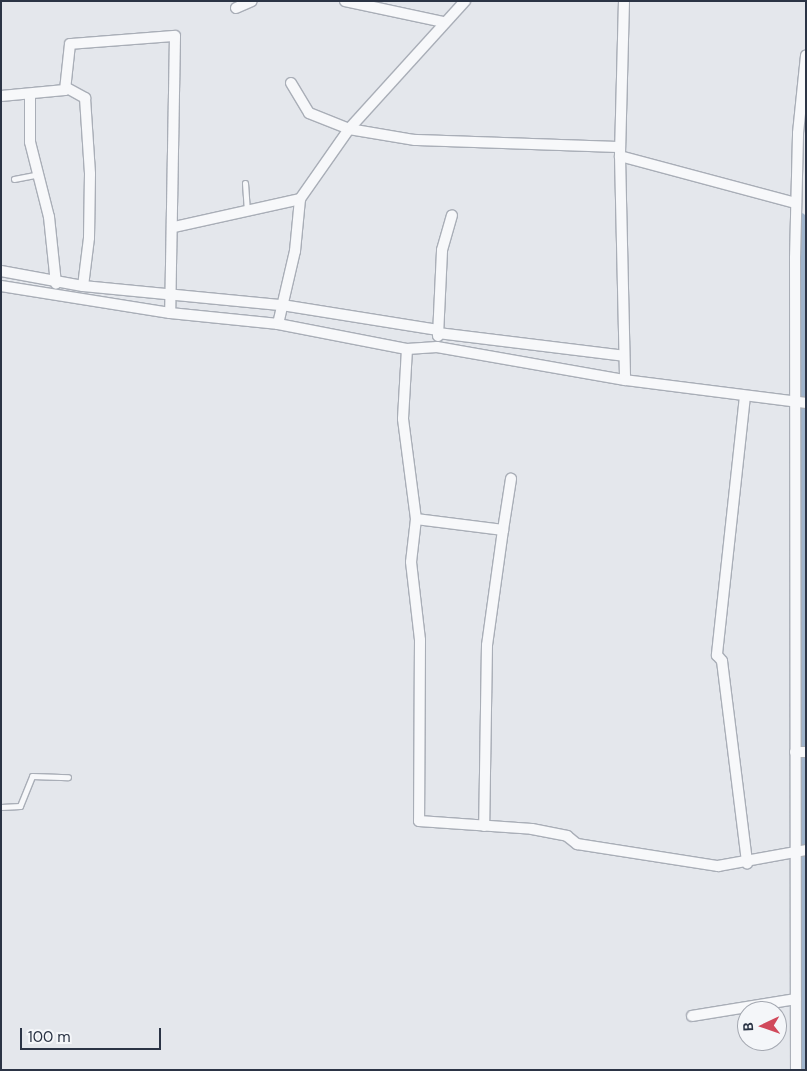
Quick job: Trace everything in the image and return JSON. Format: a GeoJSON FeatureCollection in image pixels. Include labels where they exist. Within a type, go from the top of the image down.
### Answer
{"type":"FeatureCollection","features":[{"type":"Feature","properties":{"kind":"street"},"geometry":{"type":"LineString","coordinates":[[236,8],[252,1]]}},
{"type":"Feature","properties":{"kind":"street"},"geometry":{"type":"LineString","coordinates":[[345,1],[443,22]]}},
{"type":"Feature","properties":{"kind":"street"},"geometry":{"type":"LineString","coordinates":[[278,324],[296,251],[300,199],[349,129],[443,22],[465,1]]}},
{"type":"Feature","properties":{"kind":"street"},"geometry":{"type":"LineString","coordinates":[[624,1],[620,152],[625,380]]}},
{"type":"Feature","properties":{"kind":"street"},"geometry":{"type":"LineString","coordinates":[[67,88],[70,44],[175,36],[174,227],[170,313]]}},
{"type":"Feature","properties":{"kind":"street"},"geometry":{"type":"LineString","coordinates":[[796,1070],[795,852],[800,752],[794,402],[796,203],[806,55]]}},
{"type":"Feature","properties":{"kind":"street"},"geometry":{"type":"LineString","coordinates":[[291,83],[309,113],[349,129],[416,140],[620,152],[796,203]]}},
{"type":"Feature","properties":{"kind":"street"},"geometry":{"type":"LineString","coordinates":[[1,96],[30,94],[67,88],[85,98],[90,238],[83,286]]}},
{"type":"Feature","properties":{"kind":"street"},"geometry":{"type":"LineString","coordinates":[[30,94],[28,129],[35,175],[49,217],[56,279],[55,293]]}},
{"type":"Feature","properties":{"kind":"street"},"geometry":{"type":"LineString","coordinates":[[174,227],[300,199]]}},
{"type":"Feature","properties":{"kind":"street"},"geometry":{"type":"LineString","coordinates":[[437,347],[442,250],[452,215]]}},
{"type":"Feature","properties":{"kind":"street"},"geometry":{"type":"LineString","coordinates":[[1,271],[56,279],[83,286],[170,296],[282,305],[438,331],[624,356]]}},
{"type":"Feature","properties":{"kind":"street"},"geometry":{"type":"LineString","coordinates":[[1,286],[55,293],[170,313],[278,324],[407,349],[437,347],[625,380],[806,403]]}},
{"type":"Feature","properties":{"kind":"street"},"geometry":{"type":"LineString","coordinates":[[407,349],[403,419],[416,519],[411,562],[420,640],[417,818],[422,823],[484,826],[554,833],[577,844],[718,866],[747,863],[806,850]]}},
{"type":"Feature","properties":{"kind":"street"},"geometry":{"type":"LineString","coordinates":[[745,396],[717,656],[722,661],[747,863]]}},
{"type":"Feature","properties":{"kind":"street"},"geometry":{"type":"LineString","coordinates":[[484,826],[487,645],[511,479]]}},
{"type":"Feature","properties":{"kind":"street"},"geometry":{"type":"LineString","coordinates":[[416,519],[503,530]]}},
{"type":"Feature","properties":{"kind":"street"},"geometry":{"type":"LineString","coordinates":[[692,1016],[796,999]]}},
{"type":"Feature","properties":{"kind":"lane"},"geometry":{"type":"LineString","coordinates":[[14,179],[35,175]]}},
{"type":"Feature","properties":{"kind":"lane"},"geometry":{"type":"LineString","coordinates":[[245,182],[247,211]]}},
{"type":"Feature","properties":{"kind":"lane"},"geometry":{"type":"LineString","coordinates":[[1,807],[20,806],[32,776],[68,777]]}},
{"type":"Feature","properties":{"kind":"waterway"},"geometry":{"type":"LineString","coordinates":[[801,218],[803,1070]]}}]}
